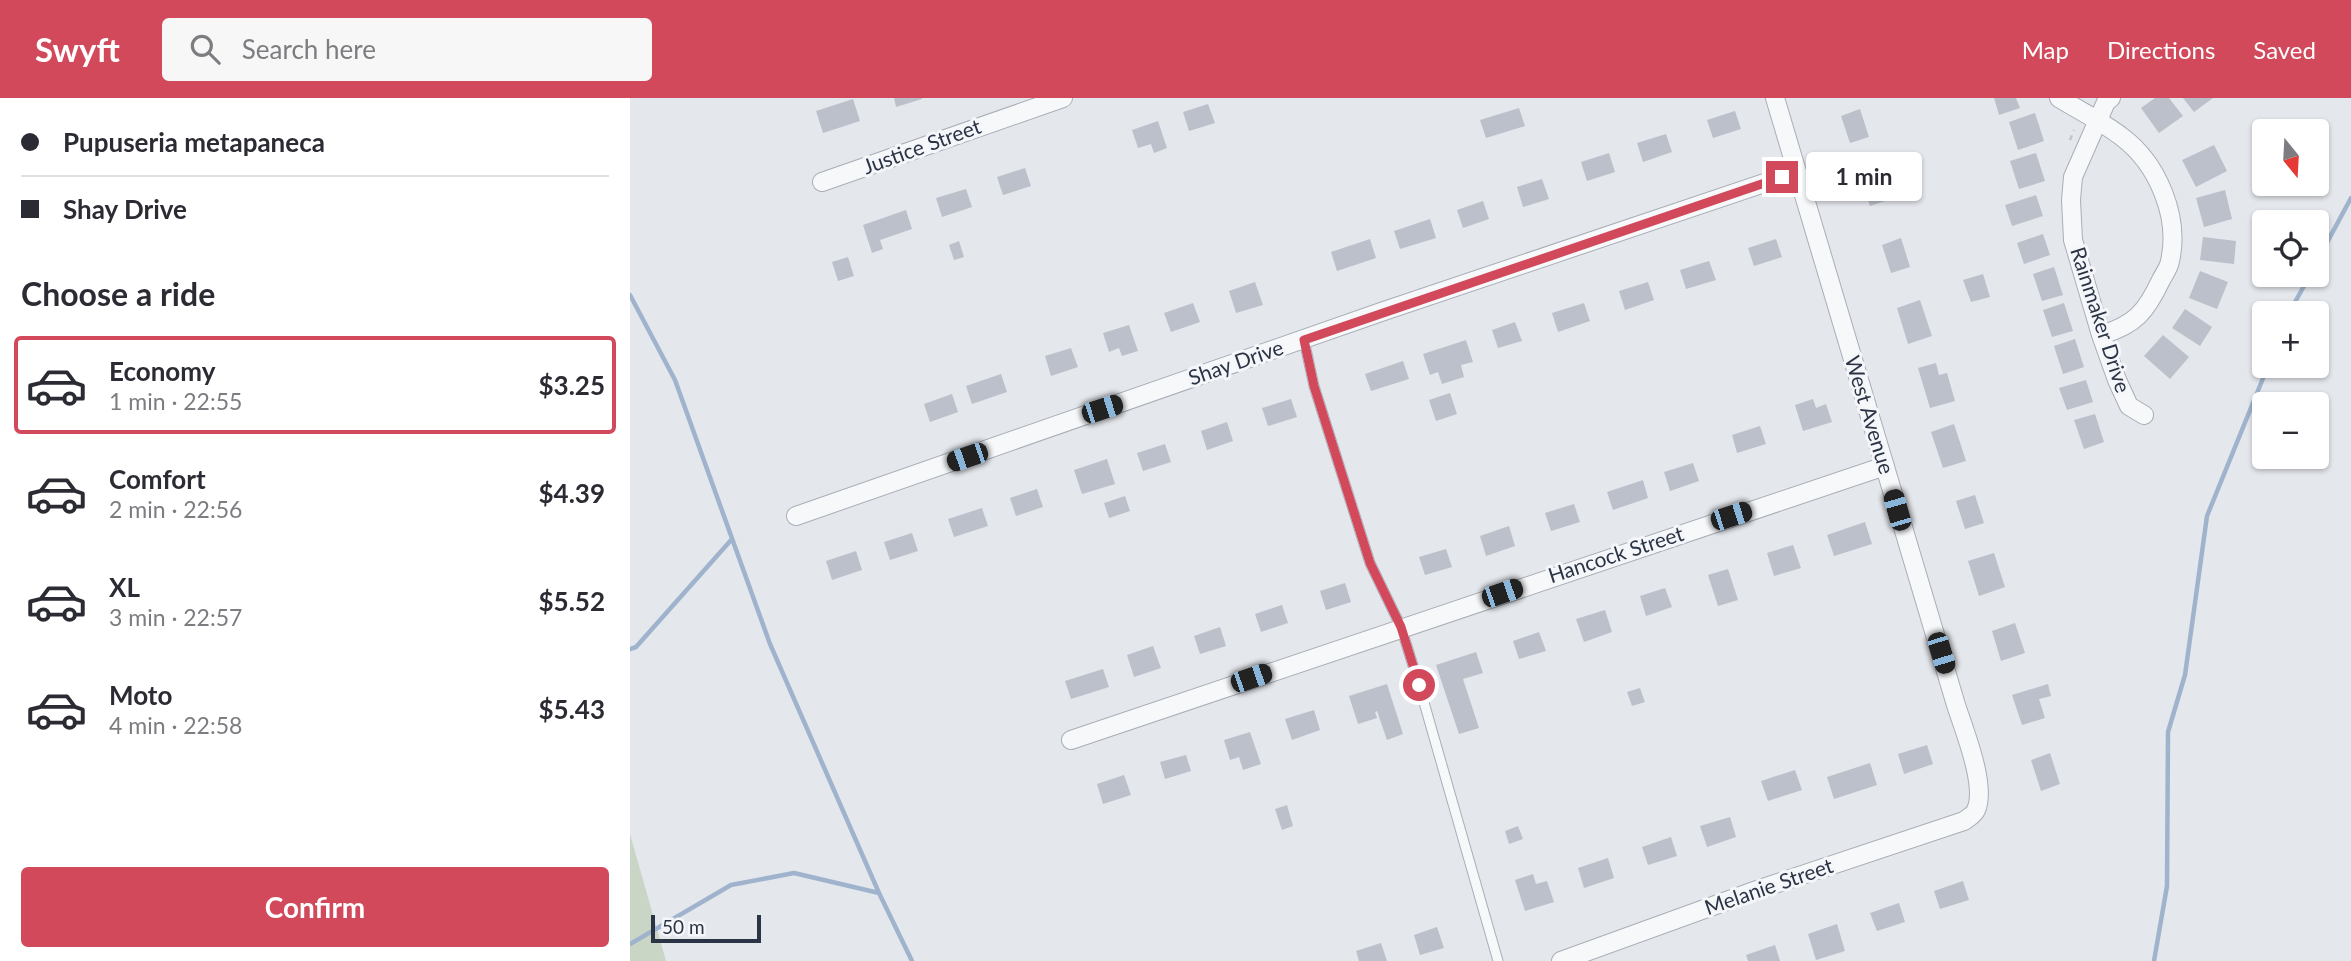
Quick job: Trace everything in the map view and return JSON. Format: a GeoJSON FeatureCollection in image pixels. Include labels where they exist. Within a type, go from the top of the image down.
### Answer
{"type":"FeatureCollection","features":[{"type":"Feature","properties":{"kind":"street","name":"Justice Street"},"geometry":{"type":"LineString","coordinates":[[822,182],[1063,98]]}},
{"type":"Feature","properties":{"kind":"street","name":"West Avenue"},"geometry":{"type":"LineString","coordinates":[[1775,98],[1975,771],[1979,800],[1975,813]]}},
{"type":"Feature","properties":{"kind":"street"},"geometry":{"type":"LineString","coordinates":[[2059,98],[2087,130],[2123,138],[2140,155],[2167,201],[2172,226],[2170,262],[2142,315],[2123,328],[2101,335]]}},
{"type":"Feature","properties":{"kind":"street","name":"Rainmaker Drive"},"geometry":{"type":"LineString","coordinates":[[2111,98],[2087,130],[2073,177],[2073,240],[2101,335],[2129,407],[2144,415]]}},
{"type":"Feature","properties":{"kind":"street","name":"Shay Drive"},"geometry":{"type":"LineString","coordinates":[[796,516],[1797,172]]}},
{"type":"Feature","properties":{"kind":"street","name":"Hancock Street"},"geometry":{"type":"LineString","coordinates":[[1071,740],[1885,466]]}},
{"type":"Feature","properties":{"kind":"street","name":"Melanie Street"},"geometry":{"type":"LineString","coordinates":[[1561,961],[1757,890],[1964,821],[1975,813]]}},
{"type":"Feature","properties":{"kind":"lane"},"geometry":{"type":"LineString","coordinates":[[1304,340],[1314,386],[1370,563],[1401,627],[1498,961]]}},
{"type":"Feature","properties":{"kind":"green space"},"geometry":{"type":"Polygon","coordinates":[[[630,834],[666,961],[630,961],[630,834]]]}},
{"type":"Feature","properties":{"kind":"building"},"geometry":{"type":"Polygon","coordinates":[[[894,98],[922,98],[922,99],[896,107],[894,98]]]}},
{"type":"Feature","properties":{"kind":"building"},"geometry":{"type":"Polygon","coordinates":[[[1994,98],[2016,98],[2020,108],[1999,115],[1994,98]]]}},
{"type":"Feature","properties":{"kind":"building"},"geometry":{"type":"Polygon","coordinates":[[[2155,98],[2169,98],[2183,116],[2159,133],[2141,108],[2155,98]]]}},
{"type":"Feature","properties":{"kind":"building"},"geometry":{"type":"Polygon","coordinates":[[[2183,98],[2213,98],[2194,112],[2183,98]]]}},
{"type":"Feature","properties":{"kind":"building"},"geometry":{"type":"Polygon","coordinates":[[[853,99],[860,121],[823,133],[816,111],[853,99]]]}},
{"type":"Feature","properties":{"kind":"building"},"geometry":{"type":"Polygon","coordinates":[[[1208,104],[1215,123],[1189,131],[1183,112],[1208,104]]]}},
{"type":"Feature","properties":{"kind":"building"},"geometry":{"type":"Polygon","coordinates":[[[1519,108],[1525,126],[1486,138],[1480,120],[1519,108]]]}},
{"type":"Feature","properties":{"kind":"building"},"geometry":{"type":"Polygon","coordinates":[[[1860,109],[1869,137],[1850,143],[1841,116],[1860,109]]]}},
{"type":"Feature","properties":{"kind":"building"},"geometry":{"type":"Polygon","coordinates":[[[1735,111],[1741,129],[1713,138],[1707,120],[1735,111]]]}},
{"type":"Feature","properties":{"kind":"building"},"geometry":{"type":"Polygon","coordinates":[[[2035,113],[2044,141],[2018,150],[2009,122],[2035,113]]]}},
{"type":"Feature","properties":{"kind":"building"},"geometry":{"type":"Polygon","coordinates":[[[1158,121],[1167,148],[1154,153],[1151,144],[1138,148],[1132,130],[1158,121]]]}},
{"type":"Feature","properties":{"kind":"building"},"geometry":{"type":"Polygon","coordinates":[[[1666,134],[1672,152],[1643,162],[1637,143],[1666,134]]]}},
{"type":"Feature","properties":{"kind":"building"},"geometry":{"type":"Polygon","coordinates":[[[2214,145],[2227,171],[2196,187],[2182,160],[2214,145]]]}},
{"type":"Feature","properties":{"kind":"building"},"geometry":{"type":"Polygon","coordinates":[[[1609,153],[1615,172],[1587,181],[1581,162],[1609,153]]]}},
{"type":"Feature","properties":{"kind":"building"},"geometry":{"type":"Polygon","coordinates":[[[2036,153],[2045,181],[2019,189],[2010,161],[2036,153]]]}},
{"type":"Feature","properties":{"kind":"building"},"geometry":{"type":"Polygon","coordinates":[[[1025,168],[1031,186],[1003,195],[997,177],[1025,168]]]}},
{"type":"Feature","properties":{"kind":"building"},"geometry":{"type":"Polygon","coordinates":[[[1879,172],[1888,200],[1870,206],[1861,178],[1879,172]]]}},
{"type":"Feature","properties":{"kind":"building"},"geometry":{"type":"Polygon","coordinates":[[[1542,179],[1549,199],[1523,207],[1517,187],[1542,179]]]}},
{"type":"Feature","properties":{"kind":"building"},"geometry":{"type":"Polygon","coordinates":[[[966,189],[972,207],[942,217],[936,198],[966,189]]]}},
{"type":"Feature","properties":{"kind":"building"},"geometry":{"type":"Polygon","coordinates":[[[2225,190],[2232,219],[2204,227],[2196,198],[2225,190]]]}},
{"type":"Feature","properties":{"kind":"building"},"geometry":{"type":"Polygon","coordinates":[[[2036,195],[2043,216],[2012,226],[2005,205],[2036,195]]]}},
{"type":"Feature","properties":{"kind":"building"},"geometry":{"type":"Polygon","coordinates":[[[1483,201],[1489,219],[1463,228],[1457,210],[1483,201]]]}},
{"type":"Feature","properties":{"kind":"building"},"geometry":{"type":"Polygon","coordinates":[[[906,210],[912,229],[880,240],[883,249],[872,253],[863,225],[906,210]]]}},
{"type":"Feature","properties":{"kind":"building"},"geometry":{"type":"Polygon","coordinates":[[[1430,219],[1436,238],[1400,249],[1394,231],[1430,219]]]}},
{"type":"Feature","properties":{"kind":"building"},"geometry":{"type":"Polygon","coordinates":[[[2043,234],[2050,255],[2024,264],[2017,243],[2043,234]]]}},
{"type":"Feature","properties":{"kind":"building"},"geometry":{"type":"Polygon","coordinates":[[[2203,237],[2236,241],[2234,264],[2200,260],[2203,237]]]}},
{"type":"Feature","properties":{"kind":"building"},"geometry":{"type":"Polygon","coordinates":[[[1901,238],[1910,267],[1891,273],[1882,245],[1901,238]]]}},
{"type":"Feature","properties":{"kind":"building"},"geometry":{"type":"Polygon","coordinates":[[[1370,239],[1376,258],[1337,271],[1331,252],[1370,239]]]}},
{"type":"Feature","properties":{"kind":"building"},"geometry":{"type":"Polygon","coordinates":[[[1776,239],[1782,257],[1754,266],[1748,248],[1776,239]]]}},
{"type":"Feature","properties":{"kind":"building"},"geometry":{"type":"Polygon","coordinates":[[[959,241],[964,257],[954,260],[949,245],[959,241]]]}},
{"type":"Feature","properties":{"kind":"building"},"geometry":{"type":"Polygon","coordinates":[[[848,257],[854,276],[838,281],[832,262],[848,257]]]}},
{"type":"Feature","properties":{"kind":"building"},"geometry":{"type":"Polygon","coordinates":[[[1709,261],[1716,280],[1686,289],[1680,270],[1709,261]]]}},
{"type":"Feature","properties":{"kind":"building"},"geometry":{"type":"Polygon","coordinates":[[[2054,267],[2063,295],[2042,301],[2033,274],[2054,267]]]}},
{"type":"Feature","properties":{"kind":"building"},"geometry":{"type":"Polygon","coordinates":[[[2200,271],[2228,282],[2217,309],[2189,298],[2200,271]]]}},
{"type":"Feature","properties":{"kind":"building"},"geometry":{"type":"Polygon","coordinates":[[[1983,274],[1990,297],[1971,302],[1963,280],[1983,274]]]}},
{"type":"Feature","properties":{"kind":"building"},"geometry":{"type":"Polygon","coordinates":[[[1255,282],[1263,305],[1236,313],[1229,291],[1255,282]]]}},
{"type":"Feature","properties":{"kind":"building"},"geometry":{"type":"Polygon","coordinates":[[[1648,282],[1654,300],[1625,310],[1619,291],[1648,282]]]}},
{"type":"Feature","properties":{"kind":"building"},"geometry":{"type":"Polygon","coordinates":[[[1920,300],[1932,336],[1908,344],[1897,308],[1920,300]]]}},
{"type":"Feature","properties":{"kind":"building"},"geometry":{"type":"Polygon","coordinates":[[[1193,303],[1200,322],[1171,332],[1164,313],[1193,303]]]}},
{"type":"Feature","properties":{"kind":"building"},"geometry":{"type":"Polygon","coordinates":[[[1584,303],[1590,321],[1558,332],[1552,313],[1584,303]]]}},
{"type":"Feature","properties":{"kind":"building"},"geometry":{"type":"Polygon","coordinates":[[[2064,303],[2073,331],[2052,337],[2043,310],[2064,303]]]}},
{"type":"Feature","properties":{"kind":"building"},"geometry":{"type":"Polygon","coordinates":[[[2185,309],[2212,327],[2200,346],[2172,328],[2185,309]]]}},
{"type":"Feature","properties":{"kind":"building"},"geometry":{"type":"Polygon","coordinates":[[[1515,322],[1522,341],[1498,348],[1492,330],[1515,322]]]}},
{"type":"Feature","properties":{"kind":"building"},"geometry":{"type":"Polygon","coordinates":[[[1129,325],[1138,351],[1122,356],[1119,348],[1109,352],[1103,333],[1129,325]]]}},
{"type":"Feature","properties":{"kind":"building"},"geometry":{"type":"Polygon","coordinates":[[[2163,335],[2189,357],[2170,379],[2144,356],[2163,335]]]}},
{"type":"Feature","properties":{"kind":"building"},"geometry":{"type":"Polygon","coordinates":[[[2075,339],[2084,367],[2063,374],[2054,346],[2075,339]]]}},
{"type":"Feature","properties":{"kind":"building"},"geometry":{"type":"Polygon","coordinates":[[[1466,340],[1473,362],[1461,365],[1464,377],[1442,384],[1438,372],[1430,375],[1423,354],[1466,340]]]}},
{"type":"Feature","properties":{"kind":"building"},"geometry":{"type":"Polygon","coordinates":[[[1071,348],[1078,367],[1051,376],[1045,356],[1071,348]]]}},
{"type":"Feature","properties":{"kind":"building"},"geometry":{"type":"Polygon","coordinates":[[[1403,361],[1409,379],[1371,391],[1365,374],[1403,361]]]}},
{"type":"Feature","properties":{"kind":"building"},"geometry":{"type":"Polygon","coordinates":[[[1936,363],[1939,375],[1947,373],[1955,401],[1930,408],[1918,368],[1936,363]]]}},
{"type":"Feature","properties":{"kind":"building"},"geometry":{"type":"Polygon","coordinates":[[[1001,374],[1007,392],[972,404],[966,386],[1001,374]]]}},
{"type":"Feature","properties":{"kind":"building"},"geometry":{"type":"Polygon","coordinates":[[[2086,380],[2093,402],[2067,410],[2059,388],[2086,380]]]}},
{"type":"Feature","properties":{"kind":"building"},"geometry":{"type":"Polygon","coordinates":[[[1450,393],[1457,414],[1436,421],[1429,400],[1450,393]]]}},
{"type":"Feature","properties":{"kind":"building"},"geometry":{"type":"Polygon","coordinates":[[[952,394],[958,412],[930,422],[924,404],[952,394]]]}},
{"type":"Feature","properties":{"kind":"building"},"geometry":{"type":"Polygon","coordinates":[[[1291,399],[1297,417],[1268,426],[1262,408],[1291,399]]]}},
{"type":"Feature","properties":{"kind":"building"},"geometry":{"type":"Polygon","coordinates":[[[1813,399],[1816,408],[1826,404],[1832,422],[1803,431],[1795,405],[1813,399]]]}},
{"type":"Feature","properties":{"kind":"building"},"geometry":{"type":"Polygon","coordinates":[[[2095,414],[2104,442],[2084,449],[2074,420],[2095,414]]]}},
{"type":"Feature","properties":{"kind":"building"},"geometry":{"type":"Polygon","coordinates":[[[1227,422],[1233,441],[1207,450],[1201,431],[1227,422]]]}},
{"type":"Feature","properties":{"kind":"building"},"geometry":{"type":"Polygon","coordinates":[[[1954,424],[1966,461],[1943,468],[1931,432],[1954,424]]]}},
{"type":"Feature","properties":{"kind":"building"},"geometry":{"type":"Polygon","coordinates":[[[1760,426],[1766,444],[1737,453],[1732,435],[1760,426]]]}},
{"type":"Feature","properties":{"kind":"building"},"geometry":{"type":"Polygon","coordinates":[[[1165,444],[1171,462],[1143,471],[1137,453],[1165,444]]]}},
{"type":"Feature","properties":{"kind":"building"},"geometry":{"type":"Polygon","coordinates":[[[1107,459],[1115,484],[1082,494],[1074,470],[1107,459]]]}},
{"type":"Feature","properties":{"kind":"building"},"geometry":{"type":"Polygon","coordinates":[[[1693,463],[1699,481],[1670,491],[1664,472],[1693,463]]]}},
{"type":"Feature","properties":{"kind":"building"},"geometry":{"type":"Polygon","coordinates":[[[1643,480],[1648,498],[1613,510],[1607,492],[1643,480]]]}},
{"type":"Feature","properties":{"kind":"building"},"geometry":{"type":"Polygon","coordinates":[[[1037,489],[1043,507],[1016,516],[1010,498],[1037,489]]]}},
{"type":"Feature","properties":{"kind":"building"},"geometry":{"type":"Polygon","coordinates":[[[1975,495],[1984,523],[1965,529],[1956,501],[1975,495]]]}},
{"type":"Feature","properties":{"kind":"building"},"geometry":{"type":"Polygon","coordinates":[[[1125,496],[1130,511],[1109,518],[1104,503],[1125,496]]]}},
{"type":"Feature","properties":{"kind":"building"},"geometry":{"type":"Polygon","coordinates":[[[1574,504],[1580,522],[1551,531],[1545,513],[1574,504]]]}},
{"type":"Feature","properties":{"kind":"building"},"geometry":{"type":"Polygon","coordinates":[[[982,508],[988,526],[954,537],[948,519],[982,508]]]}},
{"type":"Feature","properties":{"kind":"building"},"geometry":{"type":"Polygon","coordinates":[[[1865,522],[1872,544],[1834,556],[1827,535],[1865,522]]]}},
{"type":"Feature","properties":{"kind":"building"},"geometry":{"type":"Polygon","coordinates":[[[1509,526],[1515,546],[1486,556],[1480,536],[1509,526]]]}},
{"type":"Feature","properties":{"kind":"building"},"geometry":{"type":"Polygon","coordinates":[[[912,533],[918,551],[890,560],[884,542],[912,533]]]}},
{"type":"Feature","properties":{"kind":"building"},"geometry":{"type":"Polygon","coordinates":[[[1793,545],[1801,568],[1774,576],[1767,553],[1793,545]]]}},
{"type":"Feature","properties":{"kind":"building"},"geometry":{"type":"Polygon","coordinates":[[[1446,549],[1452,567],[1425,575],[1419,557],[1446,549]]]}},
{"type":"Feature","properties":{"kind":"building"},"geometry":{"type":"Polygon","coordinates":[[[856,551],[862,570],[832,580],[826,561],[856,551]]]}},
{"type":"Feature","properties":{"kind":"building"},"geometry":{"type":"Polygon","coordinates":[[[1994,553],[2005,587],[1979,596],[1968,561],[1994,553]]]}},
{"type":"Feature","properties":{"kind":"building"},"geometry":{"type":"Polygon","coordinates":[[[1728,569],[1738,600],[1718,606],[1708,575],[1728,569]]]}},
{"type":"Feature","properties":{"kind":"building"},"geometry":{"type":"Polygon","coordinates":[[[1345,583],[1351,602],[1326,610],[1320,591],[1345,583]]]}},
{"type":"Feature","properties":{"kind":"building"},"geometry":{"type":"Polygon","coordinates":[[[1665,588],[1672,607],[1646,616],[1640,596],[1665,588]]]}},
{"type":"Feature","properties":{"kind":"building"},"geometry":{"type":"Polygon","coordinates":[[[1282,605],[1288,623],[1261,632],[1255,614],[1282,605]]]}},
{"type":"Feature","properties":{"kind":"building"},"geometry":{"type":"Polygon","coordinates":[[[1605,610],[1612,632],[1584,642],[1576,619],[1605,610]]]}},
{"type":"Feature","properties":{"kind":"building"},"geometry":{"type":"Polygon","coordinates":[[[2015,623],[2025,653],[2001,661],[1992,631],[2015,623]]]}},
{"type":"Feature","properties":{"kind":"building"},"geometry":{"type":"Polygon","coordinates":[[[1220,627],[1226,646],[1200,654],[1194,636],[1220,627]]]}},
{"type":"Feature","properties":{"kind":"building"},"geometry":{"type":"Polygon","coordinates":[[[1539,632],[1546,651],[1519,659],[1513,641],[1539,632]]]}},
{"type":"Feature","properties":{"kind":"building"},"geometry":{"type":"Polygon","coordinates":[[[1153,646],[1161,668],[1134,677],[1127,655],[1153,646]]]}},
{"type":"Feature","properties":{"kind":"building"},"geometry":{"type":"Polygon","coordinates":[[[1476,652],[1483,673],[1463,679],[1479,728],[1459,734],[1436,665],[1476,652]]]}},
{"type":"Feature","properties":{"kind":"building"},"geometry":{"type":"Polygon","coordinates":[[[1103,669],[1109,687],[1071,699],[1065,681],[1103,669]]]}},
{"type":"Feature","properties":{"kind":"building"},"geometry":{"type":"Polygon","coordinates":[[[1387,684],[1403,734],[1387,740],[1377,711],[1377,718],[1358,724],[1349,696],[1387,684]]]}},
{"type":"Feature","properties":{"kind":"building"},"geometry":{"type":"Polygon","coordinates":[[[2048,684],[2051,696],[2039,699],[2045,718],[2022,725],[2012,695],[2048,684]]]}},
{"type":"Feature","properties":{"kind":"building"},"geometry":{"type":"Polygon","coordinates":[[[1640,688],[1645,702],[1632,706],[1627,692],[1640,688]]]}},
{"type":"Feature","properties":{"kind":"building"},"geometry":{"type":"Polygon","coordinates":[[[1314,710],[1320,730],[1292,740],[1285,719],[1314,710]]]}},
{"type":"Feature","properties":{"kind":"building"},"geometry":{"type":"Polygon","coordinates":[[[1250,732],[1261,764],[1243,770],[1239,757],[1230,760],[1224,740],[1250,732]]]}},
{"type":"Feature","properties":{"kind":"building"},"geometry":{"type":"Polygon","coordinates":[[[1927,745],[1933,764],[1904,774],[1898,754],[1927,745]]]}},
{"type":"Feature","properties":{"kind":"building"},"geometry":{"type":"Polygon","coordinates":[[[2050,753],[2060,784],[2041,791],[2031,760],[2050,753]]]}},
{"type":"Feature","properties":{"kind":"building"},"geometry":{"type":"Polygon","coordinates":[[[1186,755],[1191,771],[1165,779],[1160,762],[1186,755]]]}},
{"type":"Feature","properties":{"kind":"building"},"geometry":{"type":"Polygon","coordinates":[[[1870,763],[1877,785],[1834,799],[1827,777],[1870,763]]]}},
{"type":"Feature","properties":{"kind":"building"},"geometry":{"type":"Polygon","coordinates":[[[1795,770],[1802,790],[1768,801],[1761,781],[1795,770]]]}},
{"type":"Feature","properties":{"kind":"building"},"geometry":{"type":"Polygon","coordinates":[[[1124,775],[1131,795],[1103,804],[1097,784],[1124,775]]]}},
{"type":"Feature","properties":{"kind":"building"},"geometry":{"type":"Polygon","coordinates":[[[1287,805],[1293,826],[1282,830],[1275,809],[1287,805]]]}},
{"type":"Feature","properties":{"kind":"building"},"geometry":{"type":"Polygon","coordinates":[[[1730,817],[1736,837],[1707,847],[1700,826],[1730,817]]]}},
{"type":"Feature","properties":{"kind":"building"},"geometry":{"type":"Polygon","coordinates":[[[1518,826],[1523,839],[1509,844],[1505,831],[1518,826]]]}},
{"type":"Feature","properties":{"kind":"building"},"geometry":{"type":"Polygon","coordinates":[[[1671,837],[1677,856],[1648,865],[1642,847],[1671,837]]]}},
{"type":"Feature","properties":{"kind":"building"},"geometry":{"type":"Polygon","coordinates":[[[1608,858],[1614,878],[1584,888],[1578,868],[1608,858]]]}},
{"type":"Feature","properties":{"kind":"building"},"geometry":{"type":"Polygon","coordinates":[[[1533,874],[1536,884],[1547,881],[1554,902],[1525,911],[1515,880],[1533,874]]]}},
{"type":"Feature","properties":{"kind":"building"},"geometry":{"type":"Polygon","coordinates":[[[1963,881],[1969,900],[1940,909],[1934,891],[1963,881]]]}},
{"type":"Feature","properties":{"kind":"building"},"geometry":{"type":"Polygon","coordinates":[[[1899,903],[1905,922],[1877,931],[1870,913],[1899,903]]]}},
{"type":"Feature","properties":{"kind":"building"},"geometry":{"type":"Polygon","coordinates":[[[1837,924],[1845,951],[1816,960],[1808,934],[1837,924]]]}},
{"type":"Feature","properties":{"kind":"building"},"geometry":{"type":"Polygon","coordinates":[[[1437,927],[1444,948],[1420,955],[1414,935],[1437,927]]]}},
{"type":"Feature","properties":{"kind":"building"},"geometry":{"type":"Polygon","coordinates":[[[1381,943],[1387,961],[1359,961],[1356,951],[1381,943]]]}},
{"type":"Feature","properties":{"kind":"building"},"geometry":{"type":"Polygon","coordinates":[[[1775,945],[1780,961],[1748,961],[1746,955],[1775,945]]]}},
{"type":"Feature","properties":{"kind":"waterway"},"geometry":{"type":"LineString","coordinates":[[2329,239],[2351,198]]}},
{"type":"Feature","properties":{"kind":"waterway"},"geometry":{"type":"LineString","coordinates":[[2296,301],[2303,287]]}},
{"type":"Feature","properties":{"kind":"waterway"},"geometry":{"type":"LineString","coordinates":[[630,295],[675,380],[770,644],[879,893],[912,961]]}},
{"type":"Feature","properties":{"kind":"waterway"},"geometry":{"type":"LineString","coordinates":[[2154,961],[2167,886],[2168,732],[2185,675],[2207,516],[2263,378]]}},
{"type":"Feature","properties":{"kind":"waterway"},"geometry":{"type":"LineString","coordinates":[[630,649],[636,647],[732,539]]}},
{"type":"Feature","properties":{"kind":"waterway"},"geometry":{"type":"LineString","coordinates":[[630,944],[731,885],[794,873],[879,893]]}},
{"type":"Feature","properties":{"kind":"route"},"geometry":{"type":"LineString","coordinates":[[1419,685],[1401,627],[1370,563],[1314,386],[1304,340],[1782,177]]}}]}
